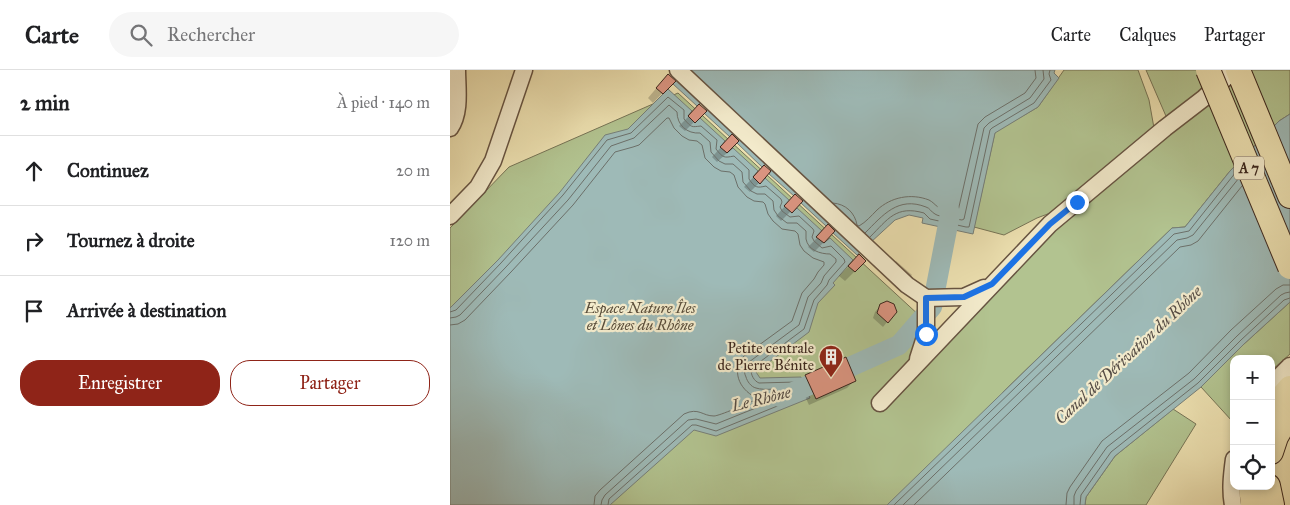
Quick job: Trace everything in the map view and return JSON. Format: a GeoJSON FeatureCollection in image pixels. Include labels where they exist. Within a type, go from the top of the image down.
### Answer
{"type":"FeatureCollection","features":[{"type":"Feature","properties":{"kind":"highway","name":"A 7"},"geometry":{"type":"LineString","coordinates":[[1208,70],[1290,266]]}},
{"type":"Feature","properties":{"kind":"highway","name":"A 7"},"geometry":{"type":"LineString","coordinates":[[1238,70],[1290,196]]}},
{"type":"Feature","properties":{"kind":"highway"},"geometry":{"type":"LineString","coordinates":[[1275,405],[1290,388]]}},
{"type":"Feature","properties":{"kind":"highway"},"geometry":{"type":"LineString","coordinates":[[1274,445],[1290,412]]}},
{"type":"Feature","properties":{"kind":"highway"},"geometry":{"type":"LineString","coordinates":[[1251,490],[1253,505]]}},
{"type":"Feature","properties":{"kind":"highway"},"geometry":{"type":"LineString","coordinates":[[1269,490],[1272,505]]}},
{"type":"Feature","properties":{"kind":"street"},"geometry":{"type":"LineString","coordinates":[[450,128],[454,122],[457,108],[457,70]]}},
{"type":"Feature","properties":{"kind":"street"},"geometry":{"type":"LineString","coordinates":[[450,216],[478,187],[493,161],[524,70]]}},
{"type":"Feature","properties":{"kind":"street"},"geometry":{"type":"LineString","coordinates":[[678,70],[906,285],[926,298],[964,297],[992,284]]}},
{"type":"Feature","properties":{"kind":"street"},"geometry":{"type":"LineString","coordinates":[[880,403],[1050,224],[1204,98],[1234,70]]}},
{"type":"Feature","properties":{"kind":"street"},"geometry":{"type":"LineString","coordinates":[[916,364],[926,334],[926,298]]}},
{"type":"Feature","properties":{"kind":"street"},"geometry":{"type":"LineString","coordinates":[[1275,381],[1290,366]]}},
{"type":"Feature","properties":{"kind":"street"},"geometry":{"type":"LineString","coordinates":[[1232,490],[1233,505]]}},
{"type":"Feature","properties":{"kind":"green space"},"geometry":{"type":"Polygon","coordinates":[[[1064,70],[1138,70],[1149,100],[1154,128],[1061,209],[1037,218],[1004,235],[974,227],[995,132],[1038,107],[1064,70]]]}},
{"type":"Feature","properties":{"kind":"green space","name":"Espace Nature Îles et Lônes du Rhône"},"geometry":{"type":"Polygon","coordinates":[[[1146,70],[1290,70],[1290,114],[1279,121],[1230,171],[1185,227],[1172,228],[1003,392],[991,505],[450,505],[450,228],[509,167],[678,93],[947,341],[1047,237],[1172,130],[1146,70]]]}},
{"type":"Feature","properties":{"kind":"green space"},"geometry":{"type":"Polygon","coordinates":[[[1290,302],[1290,354],[1275,367],[1275,355],[1233,355],[1290,302]]]}},
{"type":"Feature","properties":{"kind":"green space"},"geometry":{"type":"Polygon","coordinates":[[[1230,358],[1230,419],[1201,387],[1230,358]]]}},
{"type":"Feature","properties":{"kind":"green space"},"geometry":{"type":"Polygon","coordinates":[[[1173,409],[1196,424],[1146,505],[1085,505],[1086,497],[1115,456],[1173,409]]]}},
{"type":"Feature","properties":{"kind":"water"},"geometry":{"type":"Polygon","coordinates":[[[686,70],[1055,70],[1054,73],[1059,78],[1038,107],[995,133],[973,234],[922,223],[923,218],[909,215],[895,220],[857,255],[833,233],[836,230],[833,221],[826,226],[801,203],[806,196],[800,191],[794,196],[769,174],[774,166],[769,161],[762,167],[737,143],[742,136],[736,131],[730,137],[704,113],[710,106],[704,100],[697,106],[673,84],[686,70]]]}},
{"type":"Feature","properties":{"kind":"water","name":"Espace Nature Îles et Lônes du Rhône"},"geometry":{"type":"Polygon","coordinates":[[[668,89],[692,111],[688,116],[695,123],[700,118],[725,141],[721,147],[727,153],[733,148],[758,171],[753,177],[760,183],[765,178],[790,201],[792,213],[797,208],[822,231],[817,237],[824,243],[830,238],[853,260],[833,283],[835,285],[818,303],[809,332],[756,372],[760,378],[801,377],[810,398],[716,436],[694,430],[610,505],[450,505],[450,308],[498,260],[560,192],[605,135],[628,129],[668,89]]]}},
{"type":"Feature","properties":{"kind":"water","name":"Canal de Dérivation du Rhône"},"geometry":{"type":"Polygon","coordinates":[[[1290,114],[1290,302],[1233,355],[1230,355],[1230,358],[1201,387],[1115,456],[1086,497],[1085,505],[887,505],[1172,228],[1185,227],[1230,171],[1279,121],[1290,114]]]}},
{"type":"Feature","properties":{"kind":"building"},"geometry":{"type":"Polygon","coordinates":[[[668,74],[676,81],[663,94],[656,88],[668,74]]]}},
{"type":"Feature","properties":{"kind":"building"},"geometry":{"type":"Polygon","coordinates":[[[699,104],[707,111],[695,123],[688,116],[699,104]]]}},
{"type":"Feature","properties":{"kind":"building"},"geometry":{"type":"Polygon","coordinates":[[[732,134],[739,141],[727,153],[720,147],[732,134]]]}},
{"type":"Feature","properties":{"kind":"building"},"geometry":{"type":"Polygon","coordinates":[[[764,165],[771,171],[760,184],[753,177],[764,165]]]}},
{"type":"Feature","properties":{"kind":"building"},"geometry":{"type":"Polygon","coordinates":[[[795,194],[803,201],[792,213],[784,206],[795,194]]]}},
{"type":"Feature","properties":{"kind":"building"},"geometry":{"type":"Polygon","coordinates":[[[828,224],[835,231],[824,243],[816,237],[828,224]]]}},
{"type":"Feature","properties":{"kind":"building"},"geometry":{"type":"Polygon","coordinates":[[[859,254],[866,261],[855,272],[848,266],[859,254]]]}},
{"type":"Feature","properties":{"kind":"building"},"geometry":{"type":"Polygon","coordinates":[[[887,301],[894,304],[897,312],[888,323],[877,313],[880,304],[887,301]]]}},
{"type":"Feature","properties":{"kind":"building","name":"Petite centrale de Pierre Bénite"},"geometry":{"type":"Polygon","coordinates":[[[846,357],[856,381],[816,399],[805,375],[846,357]]]}},
{"type":"Feature","properties":{"kind":"waterway","name":"Le Rhône"},"geometry":{"type":"LineString","coordinates":[[780,397],[899,345],[932,307],[950,214],[947,203]]}},
{"type":"Feature","properties":{"kind":"place","name":"Petite centrale de Pierre Bénite"},"geometry":{"type":"Point","coordinates":[831,378]}},
{"type":"Feature","properties":{"kind":"route"},"geometry":{"type":"LineString","coordinates":[[926,334],[926,298],[964,297],[992,284],[1050,224],[1077,202]]}}]}
